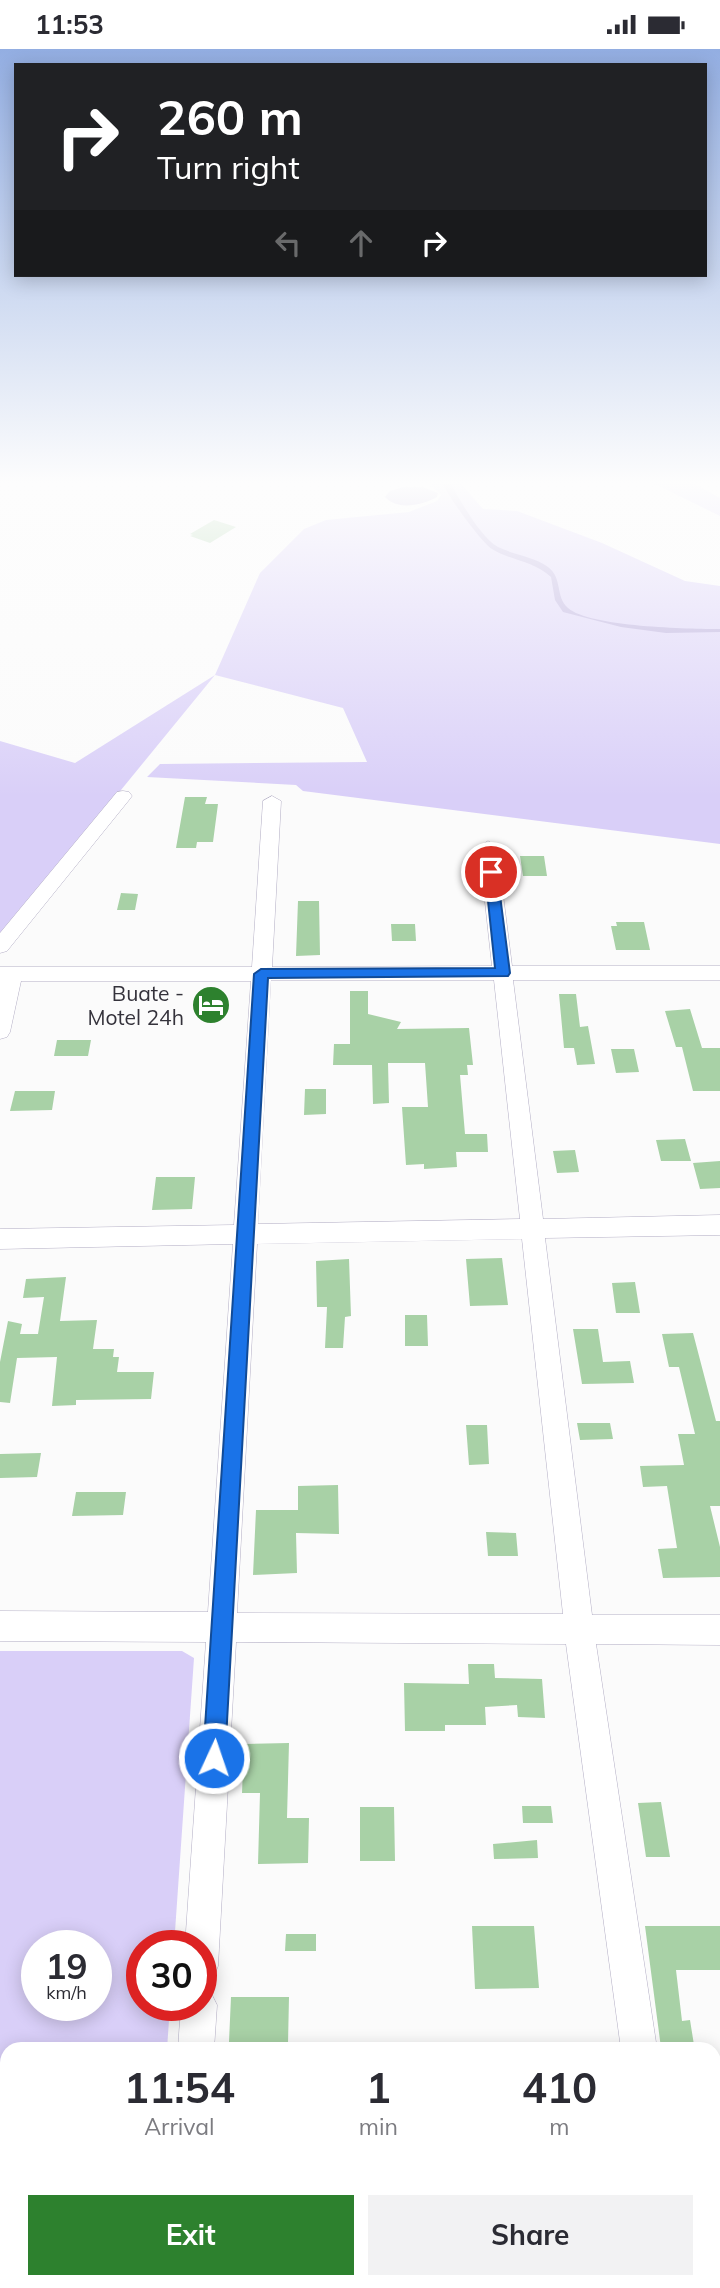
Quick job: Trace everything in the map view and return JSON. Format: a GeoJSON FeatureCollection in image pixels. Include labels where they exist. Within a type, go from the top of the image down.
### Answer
{"type":"FeatureCollection","features":[{"type":"Feature","properties":{"kind":"street"},"geometry":{"type":"LineString","coordinates":[[0,946],[123,796]]}},
{"type":"Feature","properties":{"kind":"street"},"geometry":{"type":"LineString","coordinates":[[203,1930],[272,801]]}},
{"type":"Feature","properties":{"kind":"street"},"geometry":{"type":"LineString","coordinates":[[488,847],[579,1629],[638,2042]]}},
{"type":"Feature","properties":{"kind":"street"},"geometry":{"type":"LineString","coordinates":[[0,1031],[6,974],[720,972]]}},
{"type":"Feature","properties":{"kind":"street"},"geometry":{"type":"LineString","coordinates":[[0,1239],[720,1225]]}},
{"type":"Feature","properties":{"kind":"street"},"geometry":{"type":"LineString","coordinates":[[0,1626],[720,1630]]}},
{"type":"Feature","properties":{"kind":"street"},"geometry":{"type":"LineString","coordinates":[[196,2042],[198,2021]]}},
{"type":"Feature","properties":{"kind":"shaded area"},"geometry":{"type":"Polygon","coordinates":[[[254,587],[720,587],[720,844],[303,791],[296,785],[147,777],[160,764],[367,762],[343,708],[215,675],[254,587]]]}},
{"type":"Feature","properties":{"kind":"shaded area"},"geometry":{"type":"Polygon","coordinates":[[[553,587],[559,587],[568,608],[596,619],[664,627],[720,629],[720,632],[666,633],[621,627],[563,612],[555,600],[553,587]]]}},
{"type":"Feature","properties":{"kind":"shaded area"},"geometry":{"type":"Polygon","coordinates":[[[215,675],[0,938],[0,741],[75,763],[215,675]]]}},
{"type":"Feature","properties":{"kind":"shaded area"},"geometry":{"type":"Polygon","coordinates":[[[0,1651],[182,1651],[194,1658],[175,1930],[126,1930],[126,2021],[169,2021],[167,2042],[0,2042],[0,1651]]]}},
{"type":"Feature","properties":{"kind":"building"},"geometry":{"type":"Polygon","coordinates":[[[185,797],[207,797],[205,804],[218,804],[213,842],[197,842],[196,848],[176,848],[185,797]]]}},
{"type":"Feature","properties":{"kind":"building"},"geometry":{"type":"Polygon","coordinates":[[[520,856],[544,856],[547,876],[523,876],[520,856]]]}},
{"type":"Feature","properties":{"kind":"building"},"geometry":{"type":"Polygon","coordinates":[[[121,893],[138,894],[135,910],[117,910],[121,893]]]}},
{"type":"Feature","properties":{"kind":"building"},"geometry":{"type":"Polygon","coordinates":[[[298,901],[319,901],[320,955],[296,956],[298,901]]]}},
{"type":"Feature","properties":{"kind":"building"},"geometry":{"type":"Polygon","coordinates":[[[616,922],[644,922],[650,950],[616,950],[611,926],[617,926],[616,922]]]}},
{"type":"Feature","properties":{"kind":"building"},"geometry":{"type":"Polygon","coordinates":[[[391,924],[415,924],[416,941],[392,941],[391,924]]]}},
{"type":"Feature","properties":{"kind":"building"},"geometry":{"type":"Polygon","coordinates":[[[350,991],[368,991],[368,1014],[401,1022],[397,1029],[469,1028],[473,1065],[467,1065],[468,1075],[460,1075],[465,1134],[487,1134],[488,1152],[456,1152],[457,1167],[424,1169],[424,1164],[406,1165],[402,1107],[428,1107],[425,1063],[388,1063],[389,1103],[373,1104],[372,1065],[333,1065],[334,1044],[350,1044],[350,991]]]}},
{"type":"Feature","properties":{"kind":"building"},"geometry":{"type":"Polygon","coordinates":[[[559,994],[576,994],[580,1027],[588,1026],[595,1064],[577,1065],[574,1048],[564,1048],[559,994]]]}},
{"type":"Feature","properties":{"kind":"building"},"geometry":{"type":"Polygon","coordinates":[[[202,998],[227,998],[226,1015],[201,1015],[202,998]]]}},
{"type":"Feature","properties":{"kind":"building"},"geometry":{"type":"Polygon","coordinates":[[[690,1009],[702,1048],[720,1048],[720,1091],[693,1091],[682,1047],[676,1047],[665,1011],[690,1009]]]}},
{"type":"Feature","properties":{"kind":"building"},"geometry":{"type":"Polygon","coordinates":[[[57,1040],[91,1040],[88,1056],[54,1056],[57,1040]]]}},
{"type":"Feature","properties":{"kind":"building"},"geometry":{"type":"Polygon","coordinates":[[[611,1049],[634,1049],[639,1072],[616,1073],[611,1049]]]}},
{"type":"Feature","properties":{"kind":"building"},"geometry":{"type":"Polygon","coordinates":[[[305,1089],[326,1089],[326,1114],[304,1115],[305,1089]]]}},
{"type":"Feature","properties":{"kind":"building"},"geometry":{"type":"Polygon","coordinates":[[[15,1091],[55,1091],[52,1110],[10,1111],[15,1091]]]}},
{"type":"Feature","properties":{"kind":"building"},"geometry":{"type":"Polygon","coordinates":[[[685,1139],[691,1161],[661,1161],[656,1140],[685,1139]]]}},
{"type":"Feature","properties":{"kind":"building"},"geometry":{"type":"Polygon","coordinates":[[[575,1150],[579,1172],[557,1173],[553,1151],[575,1150]]]}},
{"type":"Feature","properties":{"kind":"building"},"geometry":{"type":"Polygon","coordinates":[[[720,1161],[720,1188],[700,1189],[693,1163],[720,1161]]]}},
{"type":"Feature","properties":{"kind":"building"},"geometry":{"type":"Polygon","coordinates":[[[156,1177],[195,1177],[192,1209],[152,1210],[156,1177]]]}},
{"type":"Feature","properties":{"kind":"building"},"geometry":{"type":"Polygon","coordinates":[[[502,1258],[508,1305],[470,1306],[466,1259],[502,1258]]]}},
{"type":"Feature","properties":{"kind":"building"},"geometry":{"type":"Polygon","coordinates":[[[349,1259],[351,1316],[345,1317],[343,1348],[325,1348],[327,1307],[317,1307],[316,1261],[349,1259]]]}},
{"type":"Feature","properties":{"kind":"building"},"geometry":{"type":"Polygon","coordinates":[[[66,1277],[60,1321],[97,1320],[93,1349],[114,1349],[113,1357],[119,1357],[117,1372],[154,1372],[151,1399],[76,1400],[76,1405],[52,1406],[57,1357],[17,1358],[10,1403],[0,1402],[0,1362],[8,1321],[22,1324],[20,1334],[38,1334],[44,1297],[23,1298],[26,1279],[66,1277]]]}},
{"type":"Feature","properties":{"kind":"building"},"geometry":{"type":"Polygon","coordinates":[[[635,1282],[640,1313],[616,1313],[612,1283],[635,1282]]]}},
{"type":"Feature","properties":{"kind":"building"},"geometry":{"type":"Polygon","coordinates":[[[405,1315],[427,1315],[428,1346],[405,1346],[405,1315]]]}},
{"type":"Feature","properties":{"kind":"building"},"geometry":{"type":"Polygon","coordinates":[[[573,1329],[598,1329],[603,1362],[630,1361],[634,1383],[582,1384],[573,1329]]]}},
{"type":"Feature","properties":{"kind":"building"},"geometry":{"type":"Polygon","coordinates":[[[693,1333],[716,1421],[720,1421],[720,1506],[710,1506],[720,1547],[720,1577],[663,1578],[658,1549],[677,1548],[667,1486],[643,1487],[640,1466],[684,1465],[678,1434],[695,1434],[679,1367],[669,1367],[662,1334],[693,1333]]]}},
{"type":"Feature","properties":{"kind":"building"},"geometry":{"type":"Polygon","coordinates":[[[577,1423],[610,1423],[613,1439],[580,1440],[577,1423]]]}},
{"type":"Feature","properties":{"kind":"building"},"geometry":{"type":"Polygon","coordinates":[[[466,1425],[487,1425],[489,1464],[469,1465],[466,1425]]]}},
{"type":"Feature","properties":{"kind":"building"},"geometry":{"type":"Polygon","coordinates":[[[41,1453],[37,1477],[0,1478],[0,1454],[41,1453]]]}},
{"type":"Feature","properties":{"kind":"building"},"geometry":{"type":"Polygon","coordinates":[[[338,1485],[339,1534],[296,1533],[297,1573],[253,1575],[256,1510],[298,1510],[298,1486],[338,1485]]]}},
{"type":"Feature","properties":{"kind":"building"},"geometry":{"type":"Polygon","coordinates":[[[76,1492],[126,1492],[123,1515],[72,1516],[76,1492]]]}},
{"type":"Feature","properties":{"kind":"building"},"geometry":{"type":"Polygon","coordinates":[[[486,1532],[516,1533],[518,1556],[488,1556],[486,1532]]]}},
{"type":"Feature","properties":{"kind":"building"},"geometry":{"type":"Polygon","coordinates":[[[468,1664],[494,1664],[495,1678],[542,1679],[545,1718],[518,1717],[517,1705],[485,1707],[486,1725],[445,1725],[445,1731],[405,1731],[404,1683],[469,1684],[468,1664]]]}},
{"type":"Feature","properties":{"kind":"building"},"geometry":{"type":"Polygon","coordinates":[[[289,1743],[287,1818],[309,1818],[308,1863],[258,1864],[260,1793],[242,1793],[244,1744],[289,1743]]]}},
{"type":"Feature","properties":{"kind":"building"},"geometry":{"type":"Polygon","coordinates":[[[661,1802],[670,1857],[646,1857],[638,1803],[661,1802]]]}},
{"type":"Feature","properties":{"kind":"building"},"geometry":{"type":"Polygon","coordinates":[[[522,1806],[551,1806],[553,1823],[523,1823],[522,1806]]]}},
{"type":"Feature","properties":{"kind":"building"},"geometry":{"type":"Polygon","coordinates":[[[360,1807],[394,1807],[395,1861],[360,1861],[360,1807]]]}},
{"type":"Feature","properties":{"kind":"building"},"geometry":{"type":"Polygon","coordinates":[[[537,1840],[538,1858],[494,1859],[493,1844],[537,1840]]]}},
{"type":"Feature","properties":{"kind":"building"},"geometry":{"type":"Polygon","coordinates":[[[472,1926],[534,1926],[539,1988],[475,1989],[472,1926]]]}},
{"type":"Feature","properties":{"kind":"building"},"geometry":{"type":"Polygon","coordinates":[[[645,1926],[720,1926],[720,1970],[676,1970],[682,2021],[690,2020],[694,2042],[660,2042],[645,1926]]]}},
{"type":"Feature","properties":{"kind":"building"},"geometry":{"type":"Polygon","coordinates":[[[286,1934],[316,1934],[316,1951],[285,1951],[286,1934]]]}},
{"type":"Feature","properties":{"kind":"building"},"geometry":{"type":"Polygon","coordinates":[[[231,1997],[289,1997],[288,2042],[229,2042],[231,1997]]]}},
{"type":"Feature","properties":{"kind":"place","name":"Buate - Motel 24h"},"geometry":{"type":"Point","coordinates":[211,1005]}},
{"type":"Feature","properties":{"kind":"route"},"geometry":{"type":"LineString","coordinates":[[214,1758],[261,974],[503,973],[491,872]]}}]}
